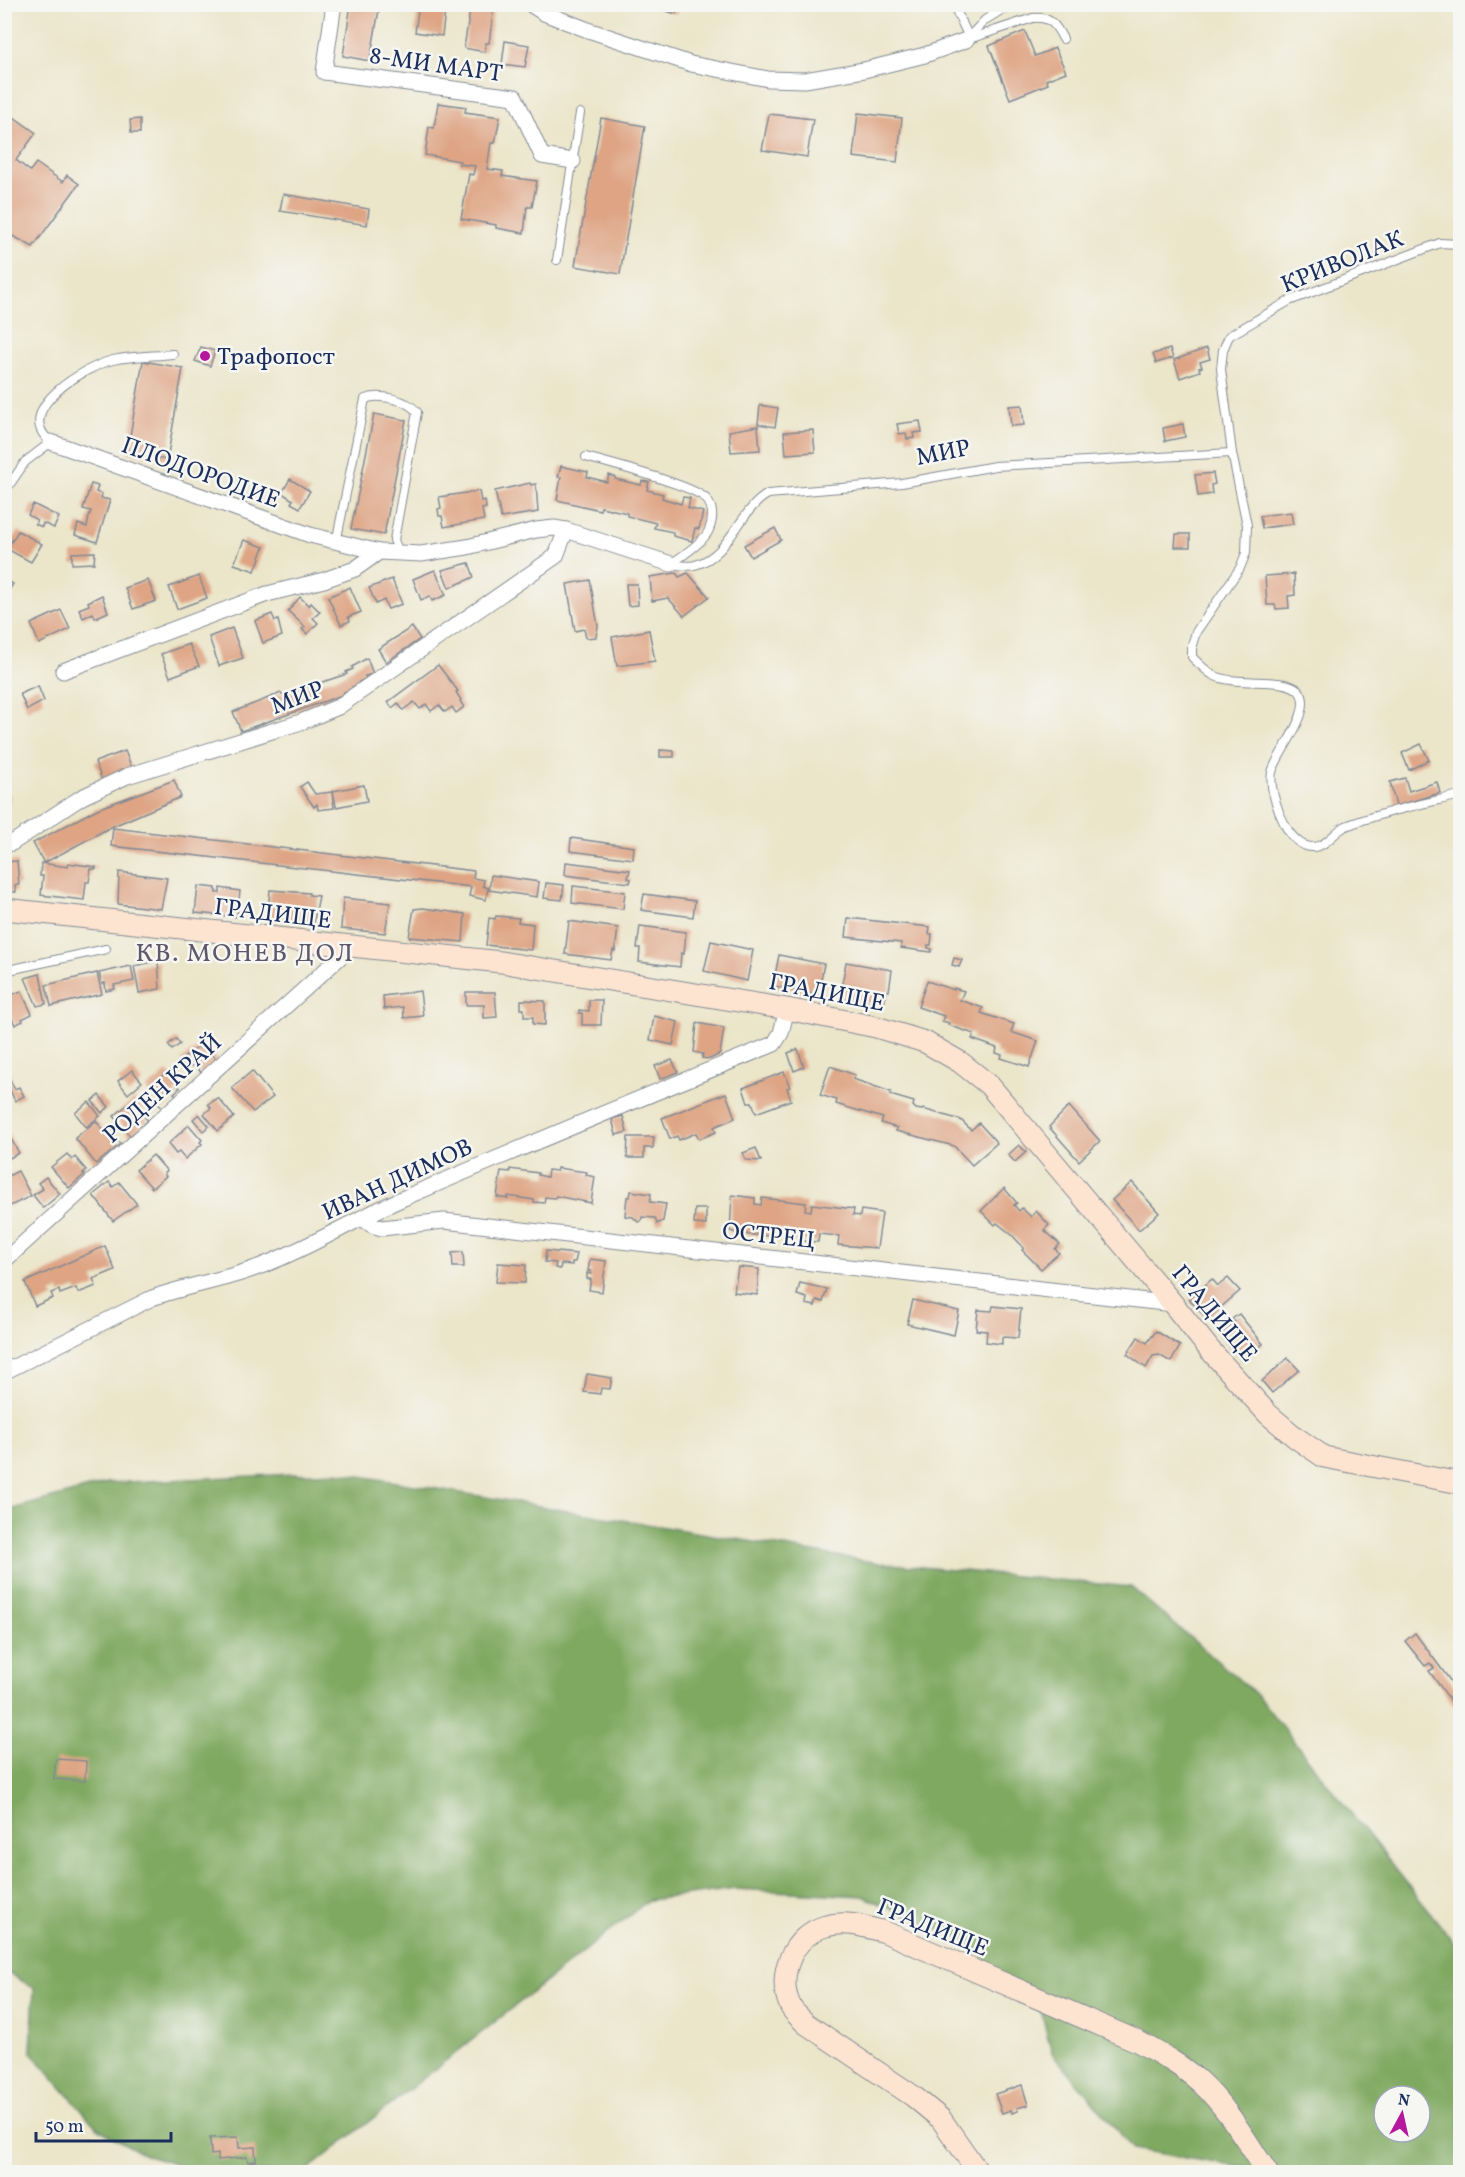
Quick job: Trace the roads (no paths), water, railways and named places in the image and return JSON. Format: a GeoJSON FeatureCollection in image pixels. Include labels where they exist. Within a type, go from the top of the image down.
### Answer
{"type":"FeatureCollection","features":[{"type":"Feature","properties":{"kind":"street","name":"8-МИ МАРТ"},"geometry":{"type":"LineString","coordinates":[[334,4],[324,72],[515,97],[542,156],[573,161]]}},
{"type":"Feature","properties":{"kind":"street"},"geometry":{"type":"LineString","coordinates":[[530,4],[544,13],[588,30],[691,64],[768,79],[805,80],[864,70],[925,55],[966,40]]}},
{"type":"Feature","properties":{"kind":"street","name":"ПЛОДОРОДИЕ"},"geometry":{"type":"LineString","coordinates":[[51,442],[336,543]]}},
{"type":"Feature","properties":{"kind":"street","name":"МИР"},"geometry":{"type":"LineString","coordinates":[[336,543],[379,552],[421,554],[554,528],[671,564]]}},
{"type":"Feature","properties":{"kind":"street","name":"МИР"},"geometry":{"type":"LineString","coordinates":[[4,844],[12,843],[82,797],[127,776],[301,722],[338,707],[556,556],[566,530]]}},
{"type":"Feature","properties":{"kind":"street"},"geometry":{"type":"LineString","coordinates":[[63,671],[267,594],[334,577],[355,569],[379,552]]}},
{"type":"Feature","properties":{"kind":"street","name":"ГРАДИЩЕ"},"geometry":{"type":"LineString","coordinates":[[4,909],[350,948],[501,962],[787,1009],[876,1027],[925,1042],[960,1062],[989,1085],[1209,1350],[1268,1413],[1295,1437],[1324,1457],[1461,1483]]}},
{"type":"Feature","properties":{"kind":"street","name":"РОДЕН КРАЙ"},"geometry":{"type":"LineString","coordinates":[[4,1261],[350,948]]}},
{"type":"Feature","properties":{"kind":"street","name":"ИВАН ДИМОВ"},"geometry":{"type":"LineString","coordinates":[[4,1371],[153,1298],[174,1290],[252,1270],[389,1204],[567,1127],[774,1044],[781,1033],[787,1009]]}},
{"type":"Feature","properties":{"kind":"street","name":"ОСТРЕЦ"},"geometry":{"type":"LineString","coordinates":[[362,1218],[382,1228],[444,1221],[1173,1304]]}},
{"type":"Feature","properties":{"kind":"street","name":"ГРАДИЩЕ"},"geometry":{"type":"LineString","coordinates":[[978,2172],[941,2120],[913,2096],[805,2023],[790,2007],[785,1988],[786,1971],[792,1952],[807,1936],[825,1926],[852,1923],[885,1932],[1137,2041],[1174,2062],[1201,2083],[1232,2119],[1267,2172]]}},
{"type":"Feature","properties":{"kind":"lane"},"geometry":{"type":"LineString","coordinates":[[953,4],[967,33],[966,40]]}},
{"type":"Feature","properties":{"kind":"lane"},"geometry":{"type":"LineString","coordinates":[[966,40],[985,20],[1011,4]]}},
{"type":"Feature","properties":{"kind":"lane"},"geometry":{"type":"LineString","coordinates":[[966,40],[1042,17],[1054,22],[1063,39]]}},
{"type":"Feature","properties":{"kind":"lane"},"geometry":{"type":"LineString","coordinates":[[557,260],[580,113]]}},
{"type":"Feature","properties":{"kind":"lane","name":"КРИВОЛАК"},"geometry":{"type":"LineString","coordinates":[[1232,453],[1221,369],[1223,350],[1229,336],[1289,301],[1440,243],[1461,244]]}},
{"type":"Feature","properties":{"kind":"lane"},"geometry":{"type":"LineString","coordinates":[[4,493],[25,462],[51,442],[42,430],[40,416],[51,397],[70,379],[112,360],[174,354]]}},
{"type":"Feature","properties":{"kind":"lane"},"geometry":{"type":"LineString","coordinates":[[336,543],[365,399],[373,396],[412,405],[417,412],[394,540],[400,554]]}},
{"type":"Feature","properties":{"kind":"lane"},"geometry":{"type":"LineString","coordinates":[[1232,453],[1247,525],[1246,553],[1240,568],[1196,632],[1192,645],[1192,657],[1215,676],[1239,682],[1290,685],[1298,690],[1302,698],[1300,717],[1295,732],[1283,749],[1272,774],[1273,786],[1285,826],[1295,839],[1313,848],[1323,844],[1340,828],[1358,821],[1461,795]]}},
{"type":"Feature","properties":{"kind":"lane","name":"МИР"},"geometry":{"type":"LineString","coordinates":[[671,564],[693,566],[712,557],[737,530],[759,499],[768,494],[902,483],[994,466],[1232,453]]}},
{"type":"Feature","properties":{"kind":"lane"},"geometry":{"type":"LineString","coordinates":[[586,457],[676,484],[706,497],[713,512],[708,532],[690,550],[671,564]]}},
{"type":"Feature","properties":{"kind":"lane"},"geometry":{"type":"LineString","coordinates":[[4,971],[78,957],[106,949]]}},
{"type":"Feature","properties":{"kind":"place","name":"Трафопост"},"geometry":{"type":"Point","coordinates":[205,356]}},
{"type":"Feature","properties":{"kind":"district","name":"КВ. МОНЕВ ДОЛ"},"geometry":{"type":"Point","coordinates":[245,952]}}]}
